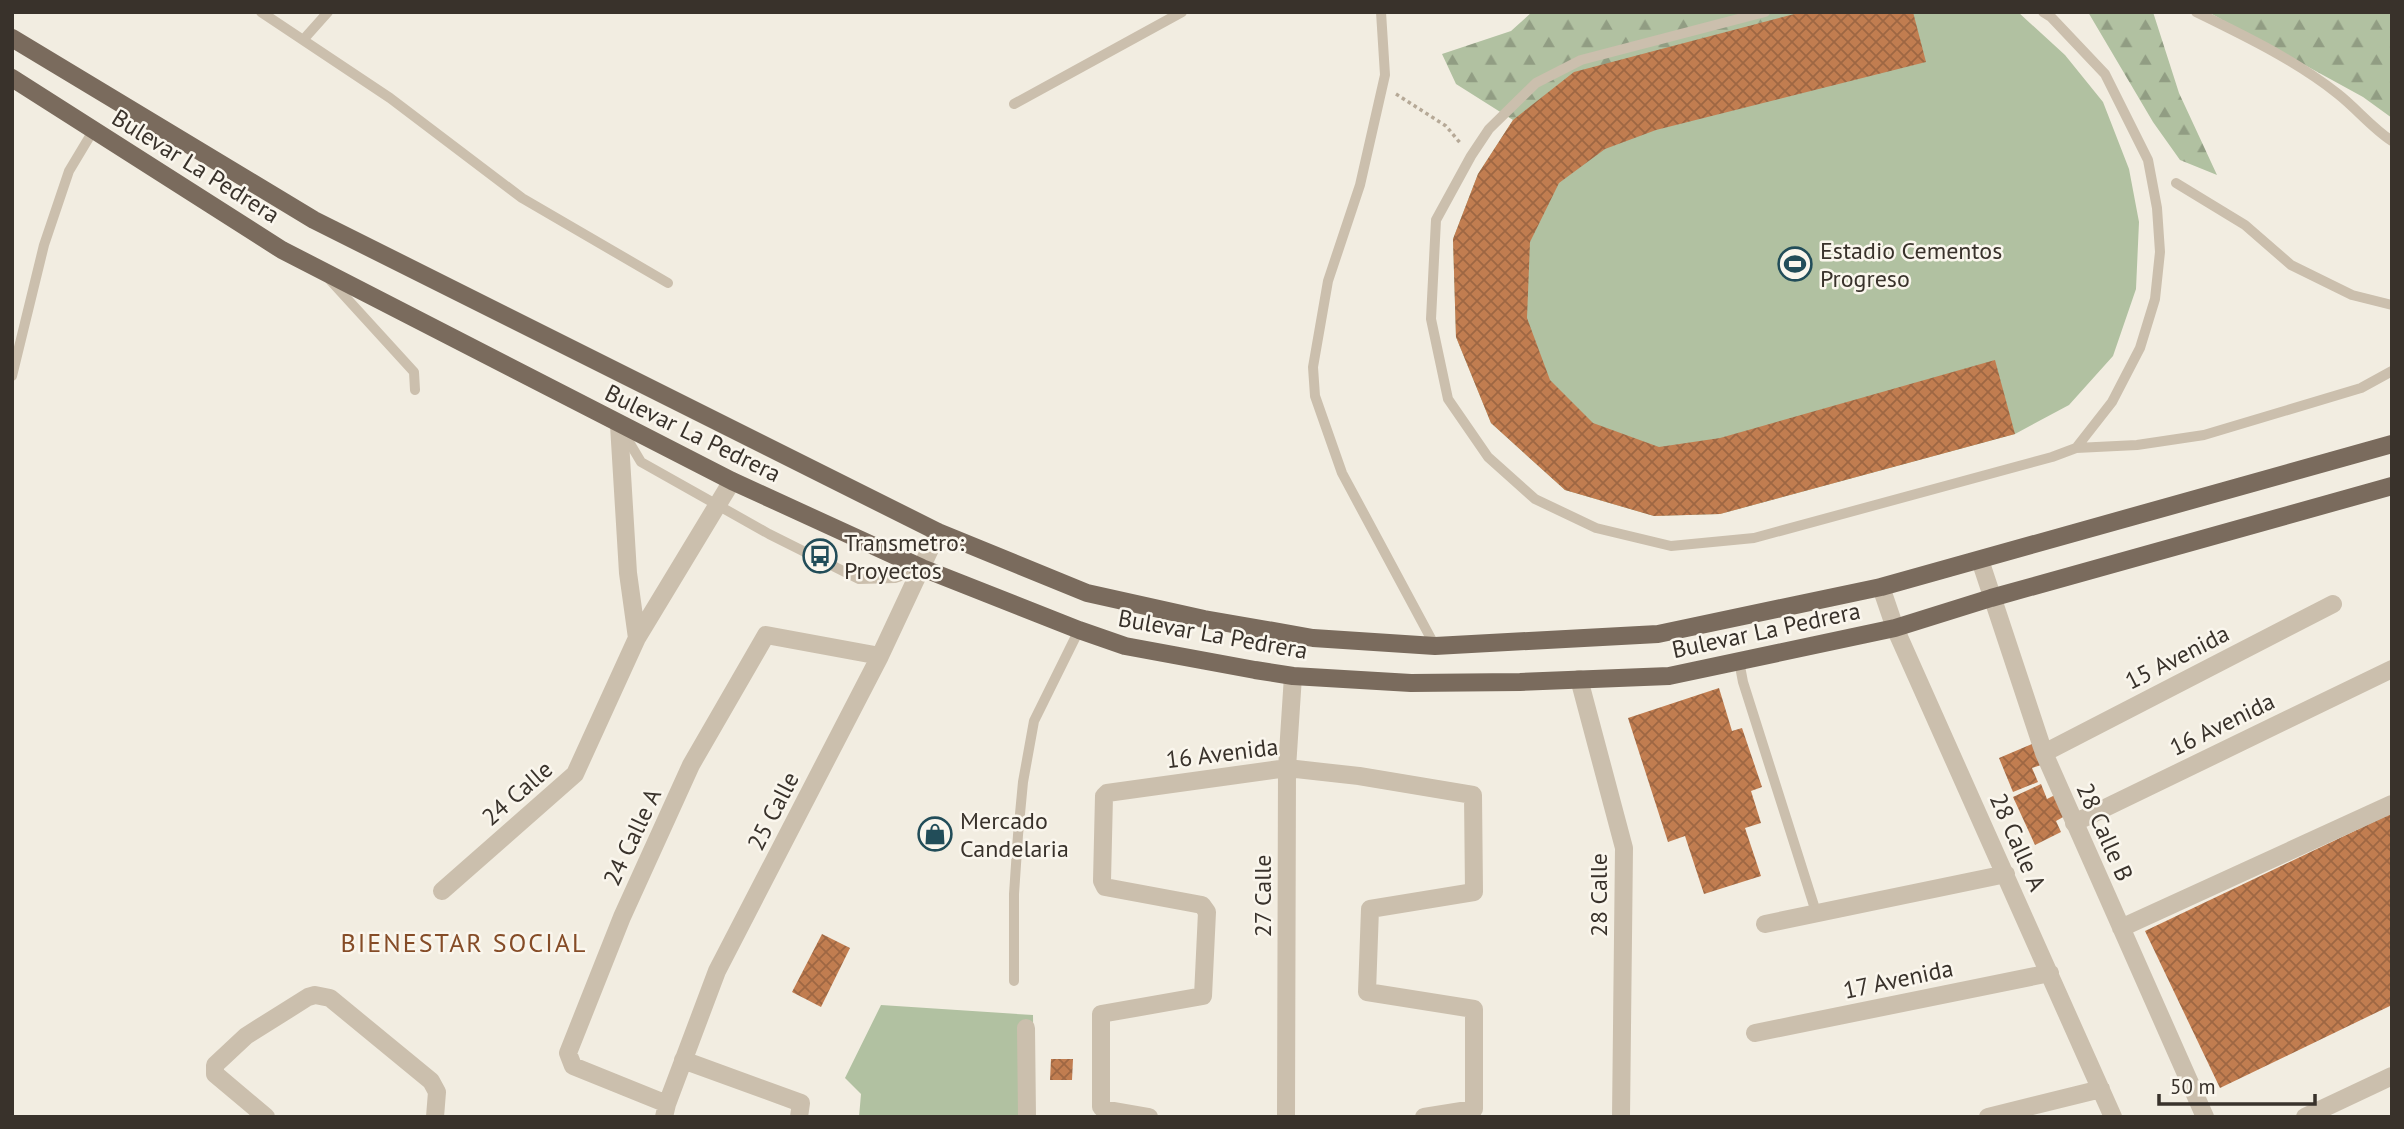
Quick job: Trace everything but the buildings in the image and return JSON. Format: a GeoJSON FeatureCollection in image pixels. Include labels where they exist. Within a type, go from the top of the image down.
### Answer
{"type":"FeatureCollection","features":[{"type":"Feature","properties":{"kind":"main road","name":"Bulevar La Pedrera"},"geometry":{"type":"LineString","coordinates":[[12,38],[314,220],[938,532],[1087,593],[1204,619],[1313,638],[1435,646],[1658,634],[1881,587],[2392,444]]}},
{"type":"Feature","properties":{"kind":"main road","name":"Bulevar La Pedrera"},"geometry":{"type":"LineString","coordinates":[[12,78],[282,250],[732,481],[922,568],[1125,646],[1293,676],[1411,683],[1669,677],[1895,628],[1992,598],[2392,486]]}},
{"type":"Feature","properties":{"kind":"street"},"geometry":{"type":"LineString","coordinates":[[619,425],[628,573],[637,638]]}},
{"type":"Feature","properties":{"kind":"street","name":"24 Calle"},"geometry":{"type":"LineString","coordinates":[[442,891],[576,774],[637,638],[732,481]]}},
{"type":"Feature","properties":{"kind":"street","name":"25 Calle"},"geometry":{"type":"LineString","coordinates":[[666,1110],[682,1060],[717,971],[880,656],[938,532]]}},
{"type":"Feature","properties":{"kind":"street","name":"28 Calle B"},"geometry":{"type":"LineString","coordinates":[[1980,560],[2044,753],[2205,1117]]}},
{"type":"Feature","properties":{"kind":"street","name":"28 Calle A"},"geometry":{"type":"LineString","coordinates":[[1881,587],[1895,628],[2113,1117]]}},
{"type":"Feature","properties":{"kind":"street","name":"15 Avenida"},"geometry":{"type":"LineString","coordinates":[[2044,753],[2333,604]]}},
{"type":"Feature","properties":{"kind":"street","name":"24 Calle A"},"geometry":{"type":"LineString","coordinates":[[666,1110],[573,1066],[568,1053],[622,917],[691,765],[764,637],[769,634],[880,656]]}},
{"type":"Feature","properties":{"kind":"street","name":"16 Avenida"},"geometry":{"type":"LineString","coordinates":[[2074,823],[2392,669]]}},
{"type":"Feature","properties":{"kind":"street","name":"27 Calle"},"geometry":{"type":"LineString","coordinates":[[1286,1117],[1287,768],[1293,676]]}},
{"type":"Feature","properties":{"kind":"street","name":"28 Calle"},"geometry":{"type":"LineString","coordinates":[[1579,679],[1624,848],[1621,1116]]}},
{"type":"Feature","properties":{"kind":"street","name":"16 Avenida"},"geometry":{"type":"LineString","coordinates":[[1149,1117],[1103,1110],[1100,1104],[1101,1014],[1203,996],[1206,908],[1202,905],[1105,887],[1102,881],[1104,796],[1107,793],[1287,768],[1359,776],[1473,795],[1474,892],[1370,909],[1367,992],[1474,1009],[1474,1109],[1424,1117]]}},
{"type":"Feature","properties":{"kind":"street"},"geometry":{"type":"LineString","coordinates":[[2121,928],[2392,804]]}},
{"type":"Feature","properties":{"kind":"street"},"geometry":{"type":"LineString","coordinates":[[1765,924],[2006,874]]}},
{"type":"Feature","properties":{"kind":"street","name":"17 Avenida"},"geometry":{"type":"LineString","coordinates":[[1755,1033],[2050,973]]}},
{"type":"Feature","properties":{"kind":"street"},"geometry":{"type":"LineString","coordinates":[[266,1117],[215,1074],[215,1065],[246,1036],[308,996],[315,995],[330,998],[431,1081],[437,1092],[435,1117]]}},
{"type":"Feature","properties":{"kind":"street"},"geometry":{"type":"LineString","coordinates":[[1026,1028],[1027,1117]]}},
{"type":"Feature","properties":{"kind":"street"},"geometry":{"type":"LineString","coordinates":[[682,1060],[800,1110]]}},
{"type":"Feature","properties":{"kind":"street"},"geometry":{"type":"LineString","coordinates":[[2305,1117],[2392,1076]]}},
{"type":"Feature","properties":{"kind":"street"},"geometry":{"type":"LineString","coordinates":[[1988,1117],[2101,1089]]}},
{"type":"Feature","properties":{"kind":"lane"},"geometry":{"type":"LineString","coordinates":[[261,12],[390,98],[522,198],[668,283]]}},
{"type":"Feature","properties":{"kind":"lane"},"geometry":{"type":"LineString","coordinates":[[303,40],[328,12]]}},
{"type":"Feature","properties":{"kind":"lane"},"geometry":{"type":"LineString","coordinates":[[1014,104],[1182,12]]}},
{"type":"Feature","properties":{"kind":"lane"},"geometry":{"type":"LineString","coordinates":[[1381,12],[1385,60],[1382,86],[1360,185],[1328,281],[1313,367],[1315,396],[1342,473],[1435,646]]}},
{"type":"Feature","properties":{"kind":"lane"},"geometry":{"type":"LineString","coordinates":[[1765,12],[1581,60],[1536,83],[1489,129],[1436,220],[1431,319],[1448,399],[1488,457],[1535,499],[1596,528],[1671,545],[1754,538],[2076,448],[2137,445],[2204,435],[2361,388],[2392,371]]}},
{"type":"Feature","properties":{"kind":"lane"},"geometry":{"type":"LineString","coordinates":[[2043,12],[2105,74],[2148,160],[2157,208],[2160,252],[2155,299],[2140,348],[2112,402],[2076,448]]}},
{"type":"Feature","properties":{"kind":"lane"},"geometry":{"type":"LineString","coordinates":[[2196,12],[2296,64],[2339,94],[2392,141]]}},
{"type":"Feature","properties":{"kind":"lane"},"geometry":{"type":"LineString","coordinates":[[12,376],[44,246],[69,171],[93,131]]}},
{"type":"Feature","properties":{"kind":"lane"},"geometry":{"type":"LineString","coordinates":[[2176,183],[2245,225],[2291,265],[2352,295],[2392,305]]}},
{"type":"Feature","properties":{"kind":"lane"},"geometry":{"type":"LineString","coordinates":[[324,272],[414,372],[415,390]]}},
{"type":"Feature","properties":{"kind":"lane"},"geometry":{"type":"LineString","coordinates":[[619,425],[641,462],[717,506],[859,579],[895,578],[922,568]]}},
{"type":"Feature","properties":{"kind":"lane"},"geometry":{"type":"LineString","coordinates":[[1014,981],[1015,882],[1023,782],[1031,733],[1034,721],[1079,630]]}},
{"type":"Feature","properties":{"kind":"lane"},"geometry":{"type":"LineString","coordinates":[[1739,662],[1816,912]]}},
{"type":"Feature","properties":{"kind":"path"},"geometry":{"type":"LineString","coordinates":[[1382,86],[1446,125],[1471,156]]}},
{"type":"Feature","properties":{"kind":"green space"},"geometry":{"type":"Polygon","coordinates":[[[1532,12],[1802,12],[1513,120],[1456,84],[1442,54],[1511,31],[1532,12]]]}},
{"type":"Feature","properties":{"kind":"green space","name":"Estadio Cementos Progreso"},"geometry":{"type":"Polygon","coordinates":[[[1802,12],[2018,12],[2065,55],[2103,102],[2129,169],[2139,222],[2136,289],[2113,356],[2069,405],[2015,434],[1720,514],[1654,516],[1565,490],[1491,423],[1456,337],[1453,239],[1478,174],[1513,120],[1802,12]]]}},
{"type":"Feature","properties":{"kind":"green space"},"geometry":{"type":"Polygon","coordinates":[[[2088,12],[2153,12],[2179,93],[2217,175],[2180,160],[2153,122],[2088,12]]]}},
{"type":"Feature","properties":{"kind":"green space"},"geometry":{"type":"Polygon","coordinates":[[[2208,12],[2392,12],[2392,118],[2363,97],[2208,12]]]}},
{"type":"Feature","properties":{"kind":"green space"},"geometry":{"type":"Polygon","coordinates":[[[881,1005],[1033,1015],[1034,1117],[859,1117],[861,1094],[845,1078],[881,1005]]]}},
{"type":"Feature","properties":{"kind":"place","name":"Estadio Cementos Progreso"},"geometry":{"type":"Point","coordinates":[1795,264]}},
{"type":"Feature","properties":{"kind":"place","name":"Transmetro: Proyectos"},"geometry":{"type":"Point","coordinates":[820,556]}},
{"type":"Feature","properties":{"kind":"place","name":"Mercado Candelaria"},"geometry":{"type":"Point","coordinates":[935,834]}},
{"type":"Feature","properties":{"kind":"district","name":"BIENESTAR SOCIAL"},"geometry":{"type":"Point","coordinates":[464,942]}}]}
